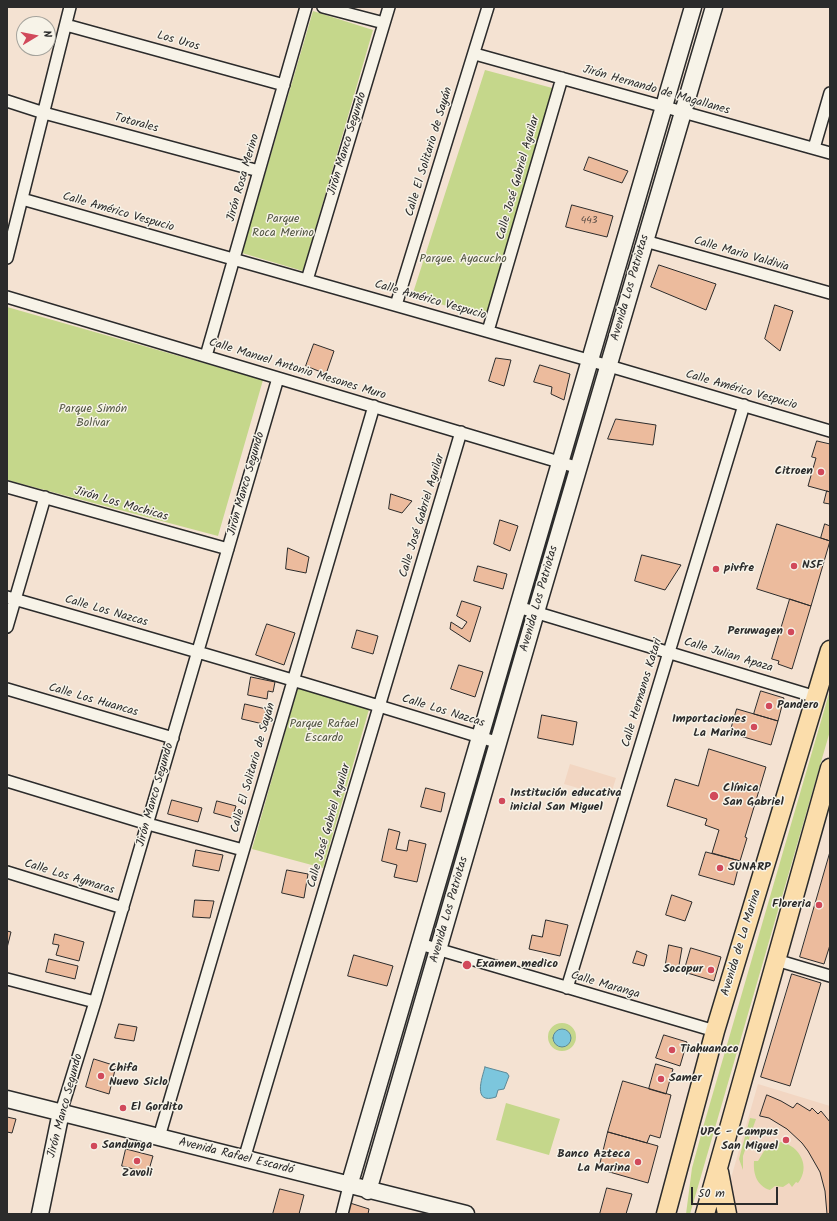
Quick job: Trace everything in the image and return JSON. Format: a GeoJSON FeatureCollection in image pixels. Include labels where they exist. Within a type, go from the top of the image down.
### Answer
{"type":"FeatureCollection","features":[{"type":"Feature","properties":{"kind":"main road"},"geometry":{"type":"LineString","coordinates":[[688,8],[712,12]]}},
{"type":"Feature","properties":{"kind":"main road","name":"Avenida Los Patriotas"},"geometry":{"type":"LineString","coordinates":[[349,1186],[664,107],[688,8]]}},
{"type":"Feature","properties":{"kind":"main road","name":"Avenida Los Patriotas"},"geometry":{"type":"LineString","coordinates":[[368,1191],[712,12]]}},
{"type":"Feature","properties":{"kind":"main road","name":"Avenida de La Marina"},"geometry":{"type":"LineString","coordinates":[[666,1214],[715,1031],[830,650]]}},
{"type":"Feature","properties":{"kind":"main road"},"geometry":{"type":"LineString","coordinates":[[705,1214],[830,768]]}},
{"type":"Feature","properties":{"kind":"main road","name":"Avenida Rafael Escardó"},"geometry":{"type":"LineString","coordinates":[[7,1099],[368,1191],[466,1214]]}},
{"type":"Feature","properties":{"kind":"main road"},"geometry":{"type":"LineString","coordinates":[[723,1191],[740,1129],[735,1106]]}},
{"type":"Feature","properties":{"kind":"main road","name":"Jirón Manco Segundo"},"geometry":{"type":"LineString","coordinates":[[40,1214],[61,1112]]}},
{"type":"Feature","properties":{"kind":"main road"},"geometry":{"type":"LineString","coordinates":[[718,1168],[728,1214]]}},
{"type":"Feature","properties":{"kind":"street"},"geometry":{"type":"LineString","coordinates":[[7,258],[70,7]]}},
{"type":"Feature","properties":{"kind":"street","name":"Jirón Rosa Merino"},"geometry":{"type":"LineString","coordinates":[[206,356],[306,7]]}},
{"type":"Feature","properties":{"kind":"street"},"geometry":{"type":"LineString","coordinates":[[323,7],[384,23]]}},
{"type":"Feature","properties":{"kind":"street","name":"Jirón Manco Segundo"},"geometry":{"type":"LineString","coordinates":[[307,280],[388,7]]}},
{"type":"Feature","properties":{"kind":"street","name":"Calle El Solitario de Sayán"},"geometry":{"type":"LineString","coordinates":[[396,305],[488,7]]}},
{"type":"Feature","properties":{"kind":"street","name":"Los Uros"},"geometry":{"type":"LineString","coordinates":[[66,24],[284,85]]}},
{"type":"Feature","properties":{"kind":"street","name":"Jirón Hernando de Magallanes"},"geometry":{"type":"LineString","coordinates":[[474,54],[830,153]]}},
{"type":"Feature","properties":{"kind":"street","name":"Calle José Gabriel Aguilar"},"geometry":{"type":"LineString","coordinates":[[488,331],[562,78]]}},
{"type":"Feature","properties":{"kind":"street"},"geometry":{"type":"LineString","coordinates":[[814,148],[830,93]]}},
{"type":"Feature","properties":{"kind":"street","name":"Totorales"},"geometry":{"type":"LineString","coordinates":[[7,101],[44,113],[259,171]]}},
{"type":"Feature","properties":{"kind":"street","name":"Calle Américo Vespucio"},"geometry":{"type":"LineString","coordinates":[[22,199],[590,360],[830,431]]}},
{"type":"Feature","properties":{"kind":"street","name":"Calle Mario Valdivia"},"geometry":{"type":"LineString","coordinates":[[645,241],[830,293]]}},
{"type":"Feature","properties":{"kind":"street","name":"Calle Manuel Antonio Mesones Muro"},"geometry":{"type":"LineString","coordinates":[[7,297],[579,468]]}},
{"type":"Feature","properties":{"kind":"street","name":"Jirón Manco Segundo"},"geometry":{"type":"LineString","coordinates":[[61,1112],[96,1002],[278,378]]}},
{"type":"Feature","properties":{"kind":"street","name":"Calle Hermanos Katari"},"geometry":{"type":"LineString","coordinates":[[568,988],[744,405]]}},
{"type":"Feature","properties":{"kind":"street","name":"Calle El Solitario de Sayán"},"geometry":{"type":"LineString","coordinates":[[159,1137],[374,406]]}},
{"type":"Feature","properties":{"kind":"street","name":"Calle José Gabriel Aguilar"},"geometry":{"type":"LineString","coordinates":[[244,1159],[461,432]]}},
{"type":"Feature","properties":{"kind":"street","name":"Jirón Los Mochicas"},"geometry":{"type":"LineString","coordinates":[[7,487],[228,549]]}},
{"type":"Feature","properties":{"kind":"street"},"geometry":{"type":"LineString","coordinates":[[7,627],[11,598],[45,498]]}},
{"type":"Feature","properties":{"kind":"street","name":"Calle Los Nazcas"},"geometry":{"type":"LineString","coordinates":[[11,598],[198,651],[499,743]]}},
{"type":"Feature","properties":{"kind":"street","name":"Calle Julian Apaza"},"geometry":{"type":"LineString","coordinates":[[518,607],[816,697]]}},
{"type":"Feature","properties":{"kind":"street","name":"Calle Los Huancas"},"geometry":{"type":"LineString","coordinates":[[7,690],[173,738]]}},
{"type":"Feature","properties":{"kind":"street"},"geometry":{"type":"LineString","coordinates":[[7,781],[148,824],[243,850]]}},
{"type":"Feature","properties":{"kind":"street","name":"Calle Los Aymaras"},"geometry":{"type":"LineString","coordinates":[[7,872],[123,908]]}},
{"type":"Feature","properties":{"kind":"street","name":"Calle Maranga"},"geometry":{"type":"LineString","coordinates":[[420,944],[715,1031]]}},
{"type":"Feature","properties":{"kind":"street"},"geometry":{"type":"LineString","coordinates":[[776,960],[830,976]]}},
{"type":"Feature","properties":{"kind":"street"},"geometry":{"type":"LineString","coordinates":[[7,978],[96,1002]]}},
{"type":"Feature","properties":{"kind":"street"},"geometry":{"type":"LineString","coordinates":[[342,1214],[349,1186]]}},
{"type":"Feature","properties":{"kind":"shaded area"},"geometry":{"type":"Polygon","coordinates":[[[570,764],[616,778],[610,797],[564,784],[570,764]]]}},
{"type":"Feature","properties":{"kind":"shaded area","name":"UPC - Campus San Miguel"},"geometry":{"type":"Polygon","coordinates":[[[758,1084],[830,1106],[830,1214],[732,1214],[727,1192],[758,1084]]]}},
{"type":"Feature","properties":{"kind":"green space","name":"Parque Roca Merino"},"geometry":{"type":"Polygon","coordinates":[[[313,11],[373,30],[303,271],[242,253],[313,11]]]}},
{"type":"Feature","properties":{"kind":"green space","name":"Parque. Ayacucho"},"geometry":{"type":"Polygon","coordinates":[[[485,70],[556,89],[486,317],[412,296],[485,70]]]}},
{"type":"Feature","properties":{"kind":"green space","name":"Parque Simón Bolívar"},"geometry":{"type":"Polygon","coordinates":[[[7,307],[263,380],[218,536],[7,480],[7,307]]]}},
{"type":"Feature","properties":{"kind":"green space","name":"Parque Rafael Escardo"},"geometry":{"type":"Polygon","coordinates":[[[299,684],[370,706],[323,868],[252,849],[299,684]]]}},
{"type":"Feature","properties":{"kind":"green space"},"geometry":{"type":"Polygon","coordinates":[[[830,690],[830,731],[690,1214],[686,1214],[692,1168],[704,1124],[830,690]]]}},
{"type":"Feature","properties":{"kind":"green space"},"geometry":{"type":"Polygon","coordinates":[[[562,1023],[572,1027],[576,1037],[572,1047],[562,1051],[552,1047],[548,1037],[552,1027],[562,1023]]]}},
{"type":"Feature","properties":{"kind":"green space"},"geometry":{"type":"Polygon","coordinates":[[[506,1103],[560,1119],[549,1155],[496,1140],[506,1103]]]}},
{"type":"Feature","properties":{"kind":"green space"},"geometry":{"type":"Polygon","coordinates":[[[750,1118],[756,1119],[743,1156],[743,1170],[739,1159],[750,1118]]]}},
{"type":"Feature","properties":{"kind":"green space"},"geometry":{"type":"Polygon","coordinates":[[[781,1142],[794,1148],[802,1158],[804,1170],[798,1183],[796,1182],[792,1187],[789,1183],[783,1187],[775,1186],[770,1190],[762,1186],[757,1179],[754,1170],[754,1161],[758,1161],[767,1146],[781,1142]]]}},
{"type":"Feature","properties":{"kind":"water"},"geometry":{"type":"Polygon","coordinates":[[[562,1029],[566,1030],[570,1034],[570,1042],[566,1046],[562,1047],[558,1046],[554,1042],[553,1038],[554,1034],[558,1030],[562,1029]]]}},
{"type":"Feature","properties":{"kind":"water"},"geometry":{"type":"Polygon","coordinates":[[[485,1067],[507,1073],[509,1076],[504,1089],[498,1090],[496,1097],[484,1097],[481,1094],[480,1089],[485,1067]]]}},
{"type":"Feature","properties":{"kind":"building"},"geometry":{"type":"Polygon","coordinates":[[[589,157],[628,171],[622,183],[584,170],[589,157]]]}},
{"type":"Feature","properties":{"kind":"building"},"geometry":{"type":"Polygon","coordinates":[[[572,205],[613,216],[607,237],[566,227],[572,205]]]}},
{"type":"Feature","properties":{"kind":"building"},"geometry":{"type":"Polygon","coordinates":[[[659,265],[716,284],[706,310],[651,287],[659,265]]]}},
{"type":"Feature","properties":{"kind":"building"},"geometry":{"type":"Polygon","coordinates":[[[775,305],[793,311],[780,351],[765,339],[775,305]]]}},
{"type":"Feature","properties":{"kind":"building"},"geometry":{"type":"Polygon","coordinates":[[[314,344],[334,351],[326,374],[306,366],[314,344]]]}},
{"type":"Feature","properties":{"kind":"building"},"geometry":{"type":"Polygon","coordinates":[[[496,358],[511,360],[504,386],[489,381],[496,358]]]}},
{"type":"Feature","properties":{"kind":"building"},"geometry":{"type":"Polygon","coordinates":[[[540,365],[570,374],[564,400],[551,394],[552,387],[534,382],[540,365]]]}},
{"type":"Feature","properties":{"kind":"building"},"geometry":{"type":"Polygon","coordinates":[[[616,419],[656,425],[653,445],[608,439],[616,419]]]}},
{"type":"Feature","properties":{"kind":"building","name":"Citroen"},"geometry":{"type":"Polygon","coordinates":[[[817,441],[830,444],[830,492],[808,486],[816,458],[812,457],[817,441]]]}},
{"type":"Feature","properties":{"kind":"building"},"geometry":{"type":"Polygon","coordinates":[[[827,491],[830,492],[830,504],[824,503],[827,491]]]}},
{"type":"Feature","properties":{"kind":"building"},"geometry":{"type":"Polygon","coordinates":[[[391,494],[412,501],[402,513],[389,509],[391,494]]]}},
{"type":"Feature","properties":{"kind":"building"},"geometry":{"type":"Polygon","coordinates":[[[500,520],[518,526],[510,551],[494,544],[500,520]]]}},
{"type":"Feature","properties":{"kind":"building","name":"NSF"},"geometry":{"type":"Polygon","coordinates":[[[777,524],[830,541],[811,606],[757,589],[777,524]]]}},
{"type":"Feature","properties":{"kind":"building"},"geometry":{"type":"Polygon","coordinates":[[[825,524],[830,526],[830,541],[821,538],[825,524]]]}},
{"type":"Feature","properties":{"kind":"building"},"geometry":{"type":"Polygon","coordinates":[[[288,548],[309,557],[306,573],[286,569],[288,548]]]}},
{"type":"Feature","properties":{"kind":"building"},"geometry":{"type":"Polygon","coordinates":[[[642,555],[681,565],[665,590],[635,581],[642,555]]]}},
{"type":"Feature","properties":{"kind":"building"},"geometry":{"type":"Polygon","coordinates":[[[478,566],[507,574],[503,589],[474,581],[478,566]]]}},
{"type":"Feature","properties":{"kind":"building","name":"Peruwagen"},"geometry":{"type":"Polygon","coordinates":[[[790,599],[811,606],[792,669],[778,664],[779,661],[772,659],[790,599]]]}},
{"type":"Feature","properties":{"kind":"building"},"geometry":{"type":"Polygon","coordinates":[[[462,601],[481,607],[470,642],[450,629],[451,622],[462,629],[467,622],[457,616],[462,601]]]}},
{"type":"Feature","properties":{"kind":"building"},"geometry":{"type":"Polygon","coordinates":[[[267,624],[295,633],[284,665],[256,655],[267,624]]]}},
{"type":"Feature","properties":{"kind":"building"},"geometry":{"type":"Polygon","coordinates":[[[357,630],[378,636],[373,654],[352,648],[357,630]]]}},
{"type":"Feature","properties":{"kind":"building"},"geometry":{"type":"Polygon","coordinates":[[[459,665],[483,672],[475,697],[451,689],[459,665]]]}},
{"type":"Feature","properties":{"kind":"building"},"geometry":{"type":"Polygon","coordinates":[[[251,677],[275,682],[273,692],[268,691],[267,699],[248,695],[251,677]]]}},
{"type":"Feature","properties":{"kind":"building","name":"Pandero"},"geometry":{"type":"Polygon","coordinates":[[[761,691],[784,698],[778,721],[754,714],[761,691]]]}},
{"type":"Feature","properties":{"kind":"building"},"geometry":{"type":"Polygon","coordinates":[[[245,704],[266,709],[263,724],[242,719],[245,704]]]}},
{"type":"Feature","properties":{"kind":"building","name":"Importaciones La Marina"},"geometry":{"type":"Polygon","coordinates":[[[737,709],[778,721],[771,745],[730,733],[737,709]]]}},
{"type":"Feature","properties":{"kind":"building"},"geometry":{"type":"Polygon","coordinates":[[[542,715],[577,722],[573,745],[538,738],[542,715]]]}},
{"type":"Feature","properties":{"kind":"building","name":"Clínica San Gabriel"},"geometry":{"type":"Polygon","coordinates":[[[709,749],[766,767],[745,837],[747,838],[740,861],[712,853],[719,830],[705,825],[707,819],[667,806],[675,779],[698,786],[709,749]]]}},
{"type":"Feature","properties":{"kind":"building"},"geometry":{"type":"Polygon","coordinates":[[[426,788],[445,793],[441,812],[421,807],[426,788]]]}},
{"type":"Feature","properties":{"kind":"building"},"geometry":{"type":"Polygon","coordinates":[[[172,800],[202,808],[198,822],[168,814],[172,800]]]}},
{"type":"Feature","properties":{"kind":"building"},"geometry":{"type":"Polygon","coordinates":[[[217,801],[236,806],[232,818],[214,813],[217,801]]]}},
{"type":"Feature","properties":{"kind":"building"},"geometry":{"type":"Polygon","coordinates":[[[389,829],[400,832],[396,849],[407,851],[409,840],[426,844],[417,882],[394,877],[397,865],[382,861],[389,829]]]}},
{"type":"Feature","properties":{"kind":"building"},"geometry":{"type":"Polygon","coordinates":[[[196,850],[223,855],[219,871],[193,866],[196,850]]]}},
{"type":"Feature","properties":{"kind":"building","name":"SUNARP"},"geometry":{"type":"Polygon","coordinates":[[[706,852],[740,861],[734,885],[699,875],[706,852]]]}},
{"type":"Feature","properties":{"kind":"building"},"geometry":{"type":"Polygon","coordinates":[[[830,852],[830,945],[824,964],[800,957],[830,852]]]}},
{"type":"Feature","properties":{"kind":"building"},"geometry":{"type":"Polygon","coordinates":[[[287,870],[308,874],[304,898],[282,893],[287,870]]]}},
{"type":"Feature","properties":{"kind":"building"},"geometry":{"type":"Polygon","coordinates":[[[672,895],[692,902],[685,921],[666,915],[672,895]]]}},
{"type":"Feature","properties":{"kind":"building"},"geometry":{"type":"Polygon","coordinates":[[[195,900],[214,901],[210,918],[193,917],[195,900]]]}},
{"type":"Feature","properties":{"kind":"building"},"geometry":{"type":"Polygon","coordinates":[[[546,920],[568,925],[560,956],[529,949],[532,935],[542,937],[546,920]]]}},
{"type":"Feature","properties":{"kind":"building"},"geometry":{"type":"Polygon","coordinates":[[[7,931],[11,932],[7,948],[7,931]]]}},
{"type":"Feature","properties":{"kind":"building"},"geometry":{"type":"Polygon","coordinates":[[[55,934],[84,942],[79,961],[56,955],[59,945],[53,944],[55,934]]]}},
{"type":"Feature","properties":{"kind":"building"},"geometry":{"type":"Polygon","coordinates":[[[669,945],[682,948],[678,971],[665,969],[669,945]]]}},
{"type":"Feature","properties":{"kind":"building"},"geometry":{"type":"Polygon","coordinates":[[[691,948],[721,957],[714,981],[684,972],[691,948]]]}},
{"type":"Feature","properties":{"kind":"building"},"geometry":{"type":"Polygon","coordinates":[[[637,951],[647,955],[644,966],[633,963],[637,951]]]}},
{"type":"Feature","properties":{"kind":"building"},"geometry":{"type":"Polygon","coordinates":[[[354,955],[393,966],[387,986],[348,976],[354,955]]]}},
{"type":"Feature","properties":{"kind":"building"},"geometry":{"type":"Polygon","coordinates":[[[49,959],[78,966],[75,979],[46,972],[49,959]]]}},
{"type":"Feature","properties":{"kind":"building"},"geometry":{"type":"Polygon","coordinates":[[[792,974],[821,983],[790,1086],[761,1077],[792,974]]]}},
{"type":"Feature","properties":{"kind":"building"},"geometry":{"type":"Polygon","coordinates":[[[119,1024],[137,1027],[134,1041],[115,1038],[119,1024]]]}},
{"type":"Feature","properties":{"kind":"building","name":"Tiahuanaco"},"geometry":{"type":"Polygon","coordinates":[[[664,1035],[687,1042],[680,1066],[656,1058],[664,1035]]]}},
{"type":"Feature","properties":{"kind":"building","name":"Chifa Nuevo Siclo"},"geometry":{"type":"Polygon","coordinates":[[[94,1059],[116,1066],[109,1094],[86,1087],[94,1059]]]}},
{"type":"Feature","properties":{"kind":"building","name":"Samer"},"geometry":{"type":"Polygon","coordinates":[[[656,1064],[673,1069],[666,1094],[649,1089],[656,1064]]]}},
{"type":"Feature","properties":{"kind":"building"},"geometry":{"type":"Polygon","coordinates":[[[623,1081],[671,1095],[660,1138],[650,1135],[647,1143],[608,1132],[623,1081]]]}},
{"type":"Feature","properties":{"kind":"building"},"geometry":{"type":"Polygon","coordinates":[[[767,1095],[793,1108],[797,1103],[810,1111],[812,1108],[818,1114],[821,1111],[830,1122],[830,1214],[827,1214],[825,1191],[820,1172],[808,1151],[787,1129],[769,1118],[760,1116],[767,1095]]]}},
{"type":"Feature","properties":{"kind":"building"},"geometry":{"type":"Polygon","coordinates":[[[7,1117],[16,1119],[12,1133],[7,1132],[7,1117]]]}},
{"type":"Feature","properties":{"kind":"building"},"geometry":{"type":"Polygon","coordinates":[[[608,1132],[658,1146],[648,1183],[599,1169],[608,1132]]]}},
{"type":"Feature","properties":{"kind":"building","name":"Zavoli"},"geometry":{"type":"Polygon","coordinates":[[[126,1149],[153,1156],[148,1173],[122,1166],[126,1149]]]}},
{"type":"Feature","properties":{"kind":"building"},"geometry":{"type":"Polygon","coordinates":[[[607,1188],[632,1194],[626,1214],[600,1214],[607,1188]]]}},
{"type":"Feature","properties":{"kind":"building"},"geometry":{"type":"Polygon","coordinates":[[[280,1189],[304,1195],[299,1214],[273,1214],[280,1189]]]}},
{"type":"Feature","properties":{"kind":"building"},"geometry":{"type":"Polygon","coordinates":[[[350,1203],[369,1209],[368,1214],[347,1214],[350,1203]]]}},
{"type":"Feature","properties":{"kind":"place","name":"Citroen"},"geometry":{"type":"Point","coordinates":[821,472]}},
{"type":"Feature","properties":{"kind":"place","name":"NSF"},"geometry":{"type":"Point","coordinates":[794,566]}},
{"type":"Feature","properties":{"kind":"place","name":"pivfre"},"geometry":{"type":"Point","coordinates":[716,569]}},
{"type":"Feature","properties":{"kind":"place","name":"Peruwagen"},"geometry":{"type":"Point","coordinates":[791,632]}},
{"type":"Feature","properties":{"kind":"place","name":"Pandero"},"geometry":{"type":"Point","coordinates":[769,706]}},
{"type":"Feature","properties":{"kind":"place","name":"Importaciones La Marina"},"geometry":{"type":"Point","coordinates":[754,727]}},
{"type":"Feature","properties":{"kind":"place","name":"Clínica San Gabriel"},"geometry":{"type":"Point","coordinates":[714,796]}},
{"type":"Feature","properties":{"kind":"place","name":"Institución educativa inicial San Miguel"},"geometry":{"type":"Point","coordinates":[502,801]}},
{"type":"Feature","properties":{"kind":"place","name":"SUNARP"},"geometry":{"type":"Point","coordinates":[720,868]}},
{"type":"Feature","properties":{"kind":"place","name":"Floreria"},"geometry":{"type":"Point","coordinates":[819,905]}},
{"type":"Feature","properties":{"kind":"place","name":"Examen medico"},"geometry":{"type":"Point","coordinates":[467,965]}},
{"type":"Feature","properties":{"kind":"place","name":"Socopur"},"geometry":{"type":"Point","coordinates":[711,970]}},
{"type":"Feature","properties":{"kind":"place","name":"Tiahuanaco"},"geometry":{"type":"Point","coordinates":[672,1050]}},
{"type":"Feature","properties":{"kind":"place","name":"Chifa Nuevo Siclo"},"geometry":{"type":"Point","coordinates":[101,1076]}},
{"type":"Feature","properties":{"kind":"place","name":"Samer"},"geometry":{"type":"Point","coordinates":[661,1079]}},
{"type":"Feature","properties":{"kind":"place","name":"El Gordito"},"geometry":{"type":"Point","coordinates":[123,1108]}},
{"type":"Feature","properties":{"kind":"place","name":"UPC - Campus San Miguel"},"geometry":{"type":"Point","coordinates":[786,1140]}},
{"type":"Feature","properties":{"kind":"place","name":"Sandunga"},"geometry":{"type":"Point","coordinates":[94,1146]}},
{"type":"Feature","properties":{"kind":"place","name":"Zavoli"},"geometry":{"type":"Point","coordinates":[137,1161]}},
{"type":"Feature","properties":{"kind":"place","name":"Banco Azteca La Marina"},"geometry":{"type":"Point","coordinates":[638,1162]}}]}
